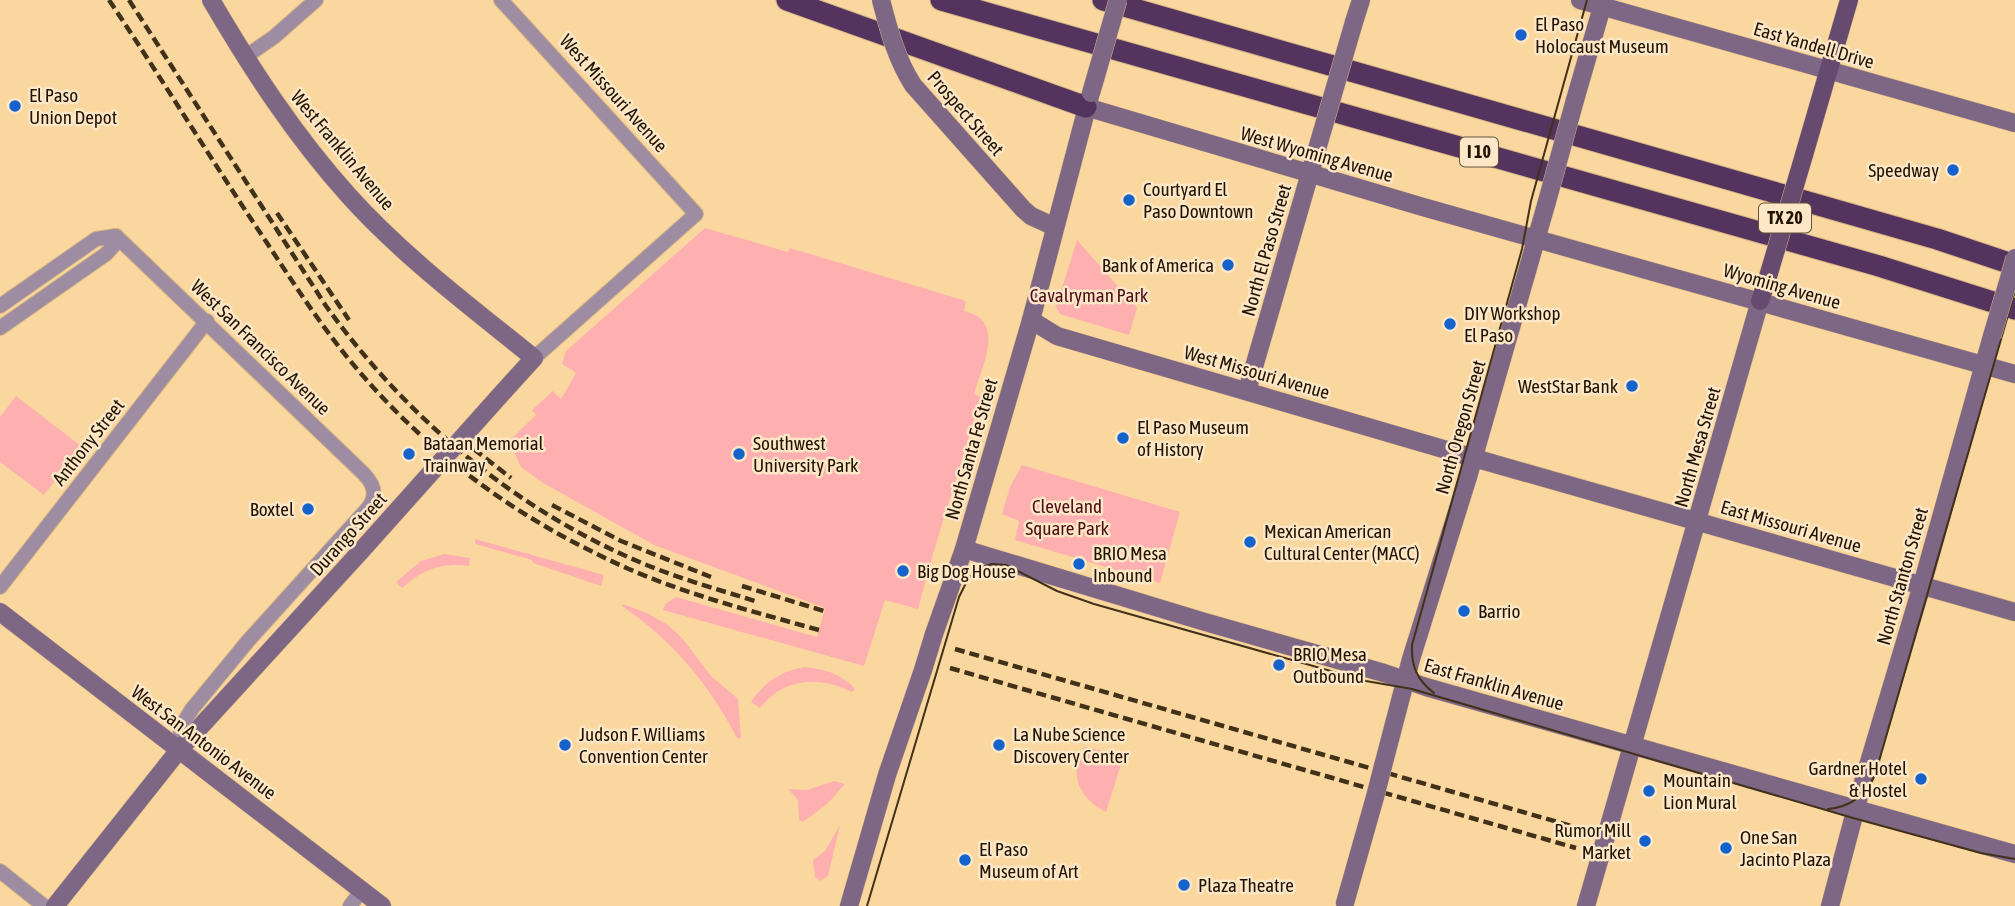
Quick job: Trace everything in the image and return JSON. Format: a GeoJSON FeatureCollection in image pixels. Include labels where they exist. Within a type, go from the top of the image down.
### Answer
{"type":"FeatureCollection","features":[{"type":"Feature","properties":{"kind":"highway"},"geometry":{"type":"LineString","coordinates":[[787,0],[1088,100]]}},
{"type":"Feature","properties":{"kind":"highway","name":"I 10"},"geometry":{"type":"LineString","coordinates":[[942,0],[1879,265],[2015,309]]}},
{"type":"Feature","properties":{"kind":"highway","name":"I 10"},"geometry":{"type":"LineString","coordinates":[[1102,0],[1937,239],[2015,265]]}},
{"type":"Feature","properties":{"kind":"main road","name":"North Mesa Street"},"geometry":{"type":"LineString","coordinates":[[1760,301],[1849,0]]}},
{"type":"Feature","properties":{"kind":"street","name":"West Franklin Avenue"},"geometry":{"type":"LineString","coordinates":[[211,0],[245,57],[295,131],[351,197],[387,235],[534,358]]}},
{"type":"Feature","properties":{"kind":"street"},"geometry":{"type":"LineString","coordinates":[[245,57],[274,37],[316,0]]}},
{"type":"Feature","properties":{"kind":"street","name":"West Missouri Avenue"},"geometry":{"type":"LineString","coordinates":[[501,0],[696,214]]}},
{"type":"Feature","properties":{"kind":"street","name":"Prospect Street"},"geometry":{"type":"LineString","coordinates":[[881,0],[900,64],[913,85],[1023,209],[1031,216],[1055,227]]}},
{"type":"Feature","properties":{"kind":"street","name":"North Santa Fe Street"},"geometry":{"type":"LineString","coordinates":[[849,906],[887,775],[964,549],[1031,320],[1088,100],[1118,0]]}},
{"type":"Feature","properties":{"kind":"street","name":"North El Paso Street"},"geometry":{"type":"LineString","coordinates":[[1247,391],[1361,0]]}},
{"type":"Feature","properties":{"kind":"street","name":"East Yandell Drive"},"geometry":{"type":"LineString","coordinates":[[1580,0],[1603,3],[2015,123]]}},
{"type":"Feature","properties":{"kind":"street","name":"North Oregon Street"},"geometry":{"type":"LineString","coordinates":[[1347,905],[1411,659],[1474,458],[1603,3]]}},
{"type":"Feature","properties":{"kind":"street","name":"West Wyoming Avenue"},"geometry":{"type":"LineString","coordinates":[[1088,100],[1310,174],[1536,239]]}},
{"type":"Feature","properties":{"kind":"street","name":"Durango Street"},"geometry":{"type":"LineString","coordinates":[[55,906],[179,750],[534,358],[696,214]]}},
{"type":"Feature","properties":{"kind":"street"},"geometry":{"type":"LineString","coordinates":[[0,306],[96,239],[116,236],[116,243],[106,254],[0,328]]}},
{"type":"Feature","properties":{"kind":"street","name":"West San Francisco Avenue"},"geometry":{"type":"LineString","coordinates":[[116,236],[363,473],[374,489],[374,496],[368,508],[248,641],[183,722],[179,750]]}},
{"type":"Feature","properties":{"kind":"street","name":"Wyoming Avenue"},"geometry":{"type":"LineString","coordinates":[[1536,239],[2015,374]]}},
{"type":"Feature","properties":{"kind":"street","name":"North Stanton Street"},"geometry":{"type":"LineString","coordinates":[[1830,906],[1855,810],[2015,258]]}},
{"type":"Feature","properties":{"kind":"street","name":"North Mesa Street"},"geometry":{"type":"LineString","coordinates":[[1586,906],[1760,301]]}},
{"type":"Feature","properties":{"kind":"street","name":"West Missouri Avenue"},"geometry":{"type":"LineString","coordinates":[[1031,320],[1057,335],[1474,458]]}},
{"type":"Feature","properties":{"kind":"street","name":"Anthony Street"},"geometry":{"type":"LineString","coordinates":[[0,587],[207,321]]}},
{"type":"Feature","properties":{"kind":"street","name":"East Missouri Avenue"},"geometry":{"type":"LineString","coordinates":[[1474,458],[2015,612]]}},
{"type":"Feature","properties":{"kind":"street","name":"East Franklin Avenue"},"geometry":{"type":"LineString","coordinates":[[964,549],[1407,680],[2015,854]]}},
{"type":"Feature","properties":{"kind":"street","name":"West San Antonio Avenue"},"geometry":{"type":"LineString","coordinates":[[0,612],[382,906]]}},
{"type":"Feature","properties":{"kind":"street"},"geometry":{"type":"LineString","coordinates":[[0,872],[44,906]]}},
{"type":"Feature","properties":{"kind":"street"},"geometry":{"type":"LineString","coordinates":[[350,906],[362,890]]}},
{"type":"Feature","properties":{"kind":"green space","name":"Southwest University Park"},"geometry":{"type":"Polygon","coordinates":[[[705,228],[788,252],[790,248],[966,301],[964,311],[977,316],[985,324],[988,334],[986,358],[974,394],[981,397],[918,609],[885,600],[864,666],[663,610],[665,604],[676,597],[817,637],[825,608],[654,545],[543,483],[521,467],[509,441],[536,415],[532,410],[553,391],[561,399],[576,373],[562,364],[566,351],[705,228]]]}},
{"type":"Feature","properties":{"kind":"green space","name":"Cavalryman Park"},"geometry":{"type":"Polygon","coordinates":[[[1077,240],[1137,308],[1129,335],[1060,314],[1056,307],[1077,240]]]}},
{"type":"Feature","properties":{"kind":"green space"},"geometry":{"type":"Polygon","coordinates":[[[16,396],[81,446],[44,495],[0,462],[0,417],[16,396]]]}},
{"type":"Feature","properties":{"kind":"green space","name":"Cleveland Square Park"},"geometry":{"type":"Polygon","coordinates":[[[1022,465],[1180,512],[1160,583],[1015,540],[1019,521],[1002,514],[1010,487],[1022,465]]]}},
{"type":"Feature","properties":{"kind":"green space"},"geometry":{"type":"Polygon","coordinates":[[[475,539],[604,575],[601,586],[533,563],[532,560],[475,544],[475,539]]]}},
{"type":"Feature","properties":{"kind":"green space"},"geometry":{"type":"Polygon","coordinates":[[[444,554],[470,558],[469,566],[441,566],[417,576],[402,588],[396,582],[421,561],[444,554]]]}},
{"type":"Feature","properties":{"kind":"green space"},"geometry":{"type":"Polygon","coordinates":[[[623,604],[668,625],[683,639],[711,676],[738,699],[741,739],[737,738],[702,682],[688,665],[658,634],[622,606],[623,604]]]}},
{"type":"Feature","properties":{"kind":"green space"},"geometry":{"type":"Polygon","coordinates":[[[805,667],[833,673],[855,689],[852,692],[827,683],[802,682],[779,690],[760,708],[751,702],[774,678],[805,667]]]}},
{"type":"Feature","properties":{"kind":"green space"},"geometry":{"type":"Polygon","coordinates":[[[1084,747],[1111,754],[1121,764],[1106,812],[1088,799],[1080,786],[1077,767],[1084,747]]]}},
{"type":"Feature","properties":{"kind":"green space"},"geometry":{"type":"Polygon","coordinates":[[[834,781],[845,784],[827,804],[803,822],[799,820],[798,800],[788,789],[807,790],[834,781]]]}},
{"type":"Feature","properties":{"kind":"green space"},"geometry":{"type":"Polygon","coordinates":[[[840,825],[828,876],[820,881],[815,877],[813,860],[825,851],[840,825]]]}},
{"type":"Feature","properties":{"kind":"tram line"},"geometry":{"type":"LineString","coordinates":[[1434,693],[1416,672],[1412,645],[1522,249],[1531,201],[1587,0]]}},
{"type":"Feature","properties":{"kind":"tram line"},"geometry":{"type":"LineString","coordinates":[[1828,809],[1843,806],[1856,799],[1875,775],[2015,291]]}},
{"type":"Feature","properties":{"kind":"tram line"},"geometry":{"type":"LineString","coordinates":[[867,906],[959,597],[968,579],[979,568],[992,564],[1006,565],[1057,591],[1094,604],[1366,681],[1412,689],[1853,818],[1981,853],[2015,859]]}},
{"type":"Feature","properties":{"kind":"railway"},"geometry":{"type":"LineString","coordinates":[[109,0],[312,310],[364,377],[443,455],[534,520],[599,555],[679,589],[819,630]]}},
{"type":"Feature","properties":{"kind":"railway"},"geometry":{"type":"LineString","coordinates":[[129,0],[326,306],[358,348],[430,424],[511,491],[555,519],[649,566],[755,601]]}},
{"type":"Feature","properties":{"kind":"railway"},"geometry":{"type":"LineString","coordinates":[[277,213],[349,320]]}},
{"type":"Feature","properties":{"kind":"railway"},"geometry":{"type":"LineString","coordinates":[[462,440],[511,478]]}},
{"type":"Feature","properties":{"kind":"railway"},"geometry":{"type":"LineString","coordinates":[[552,505],[621,541],[711,577]]}},
{"type":"Feature","properties":{"kind":"railway"},"geometry":{"type":"LineString","coordinates":[[742,586],[824,611]]}},
{"type":"Feature","properties":{"kind":"railway"},"geometry":{"type":"LineString","coordinates":[[955,649],[1582,829]]}},
{"type":"Feature","properties":{"kind":"railway"},"geometry":{"type":"LineString","coordinates":[[950,668],[1576,848]]}},
{"type":"Feature","properties":{"kind":"place","name":"El Paso Holocaust Museum"},"geometry":{"type":"Point","coordinates":[1521,35]}},
{"type":"Feature","properties":{"kind":"place","name":"El Paso Union Depot"},"geometry":{"type":"Point","coordinates":[15,106]}},
{"type":"Feature","properties":{"kind":"place","name":"Speedway"},"geometry":{"type":"Point","coordinates":[1953,170]}},
{"type":"Feature","properties":{"kind":"place","name":"Courtyard El Paso Downtown"},"geometry":{"type":"Point","coordinates":[1129,200]}},
{"type":"Feature","properties":{"kind":"place","name":"Bank of America"},"geometry":{"type":"Point","coordinates":[1228,265]}},
{"type":"Feature","properties":{"kind":"place","name":"DIY Workshop El Paso"},"geometry":{"type":"Point","coordinates":[1450,324]}},
{"type":"Feature","properties":{"kind":"place","name":"WestStar Bank"},"geometry":{"type":"Point","coordinates":[1632,386]}},
{"type":"Feature","properties":{"kind":"place","name":"El Paso Museum of History"},"geometry":{"type":"Point","coordinates":[1123,438]}},
{"type":"Feature","properties":{"kind":"place","name":"Bataan Memorial Trainway"},"geometry":{"type":"Point","coordinates":[409,454]}},
{"type":"Feature","properties":{"kind":"place","name":"Southwest University Park"},"geometry":{"type":"Point","coordinates":[739,454]}},
{"type":"Feature","properties":{"kind":"place","name":"Boxtel"},"geometry":{"type":"Point","coordinates":[308,509]}},
{"type":"Feature","properties":{"kind":"place","name":"Mexican American Cultural Center (MACC)"},"geometry":{"type":"Point","coordinates":[1250,542]}},
{"type":"Feature","properties":{"kind":"place","name":"BRIO Mesa Inbound"},"geometry":{"type":"Point","coordinates":[1079,564]}},
{"type":"Feature","properties":{"kind":"place","name":"Big Dog House"},"geometry":{"type":"Point","coordinates":[903,571]}},
{"type":"Feature","properties":{"kind":"place","name":"Barrio"},"geometry":{"type":"Point","coordinates":[1464,611]}},
{"type":"Feature","properties":{"kind":"place","name":"BRIO Mesa Outbound"},"geometry":{"type":"Point","coordinates":[1279,665]}},
{"type":"Feature","properties":{"kind":"place","name":"Judson F. Williams Convention Center"},"geometry":{"type":"Point","coordinates":[565,745]}},
{"type":"Feature","properties":{"kind":"place","name":"La Nube Science Discovery Center"},"geometry":{"type":"Point","coordinates":[999,745]}},
{"type":"Feature","properties":{"kind":"place","name":"Gardner Hotel & Hostel"},"geometry":{"type":"Point","coordinates":[1921,779]}},
{"type":"Feature","properties":{"kind":"place","name":"Mountain Lion Mural"},"geometry":{"type":"Point","coordinates":[1649,791]}},
{"type":"Feature","properties":{"kind":"place","name":"Rumor Mill Market"},"geometry":{"type":"Point","coordinates":[1645,841]}},
{"type":"Feature","properties":{"kind":"place","name":"One San Jacinto Plaza"},"geometry":{"type":"Point","coordinates":[1726,848]}},
{"type":"Feature","properties":{"kind":"place","name":"El Paso Museum of Art"},"geometry":{"type":"Point","coordinates":[965,860]}},
{"type":"Feature","properties":{"kind":"place","name":"Plaza Theatre"},"geometry":{"type":"Point","coordinates":[1184,885]}}]}
